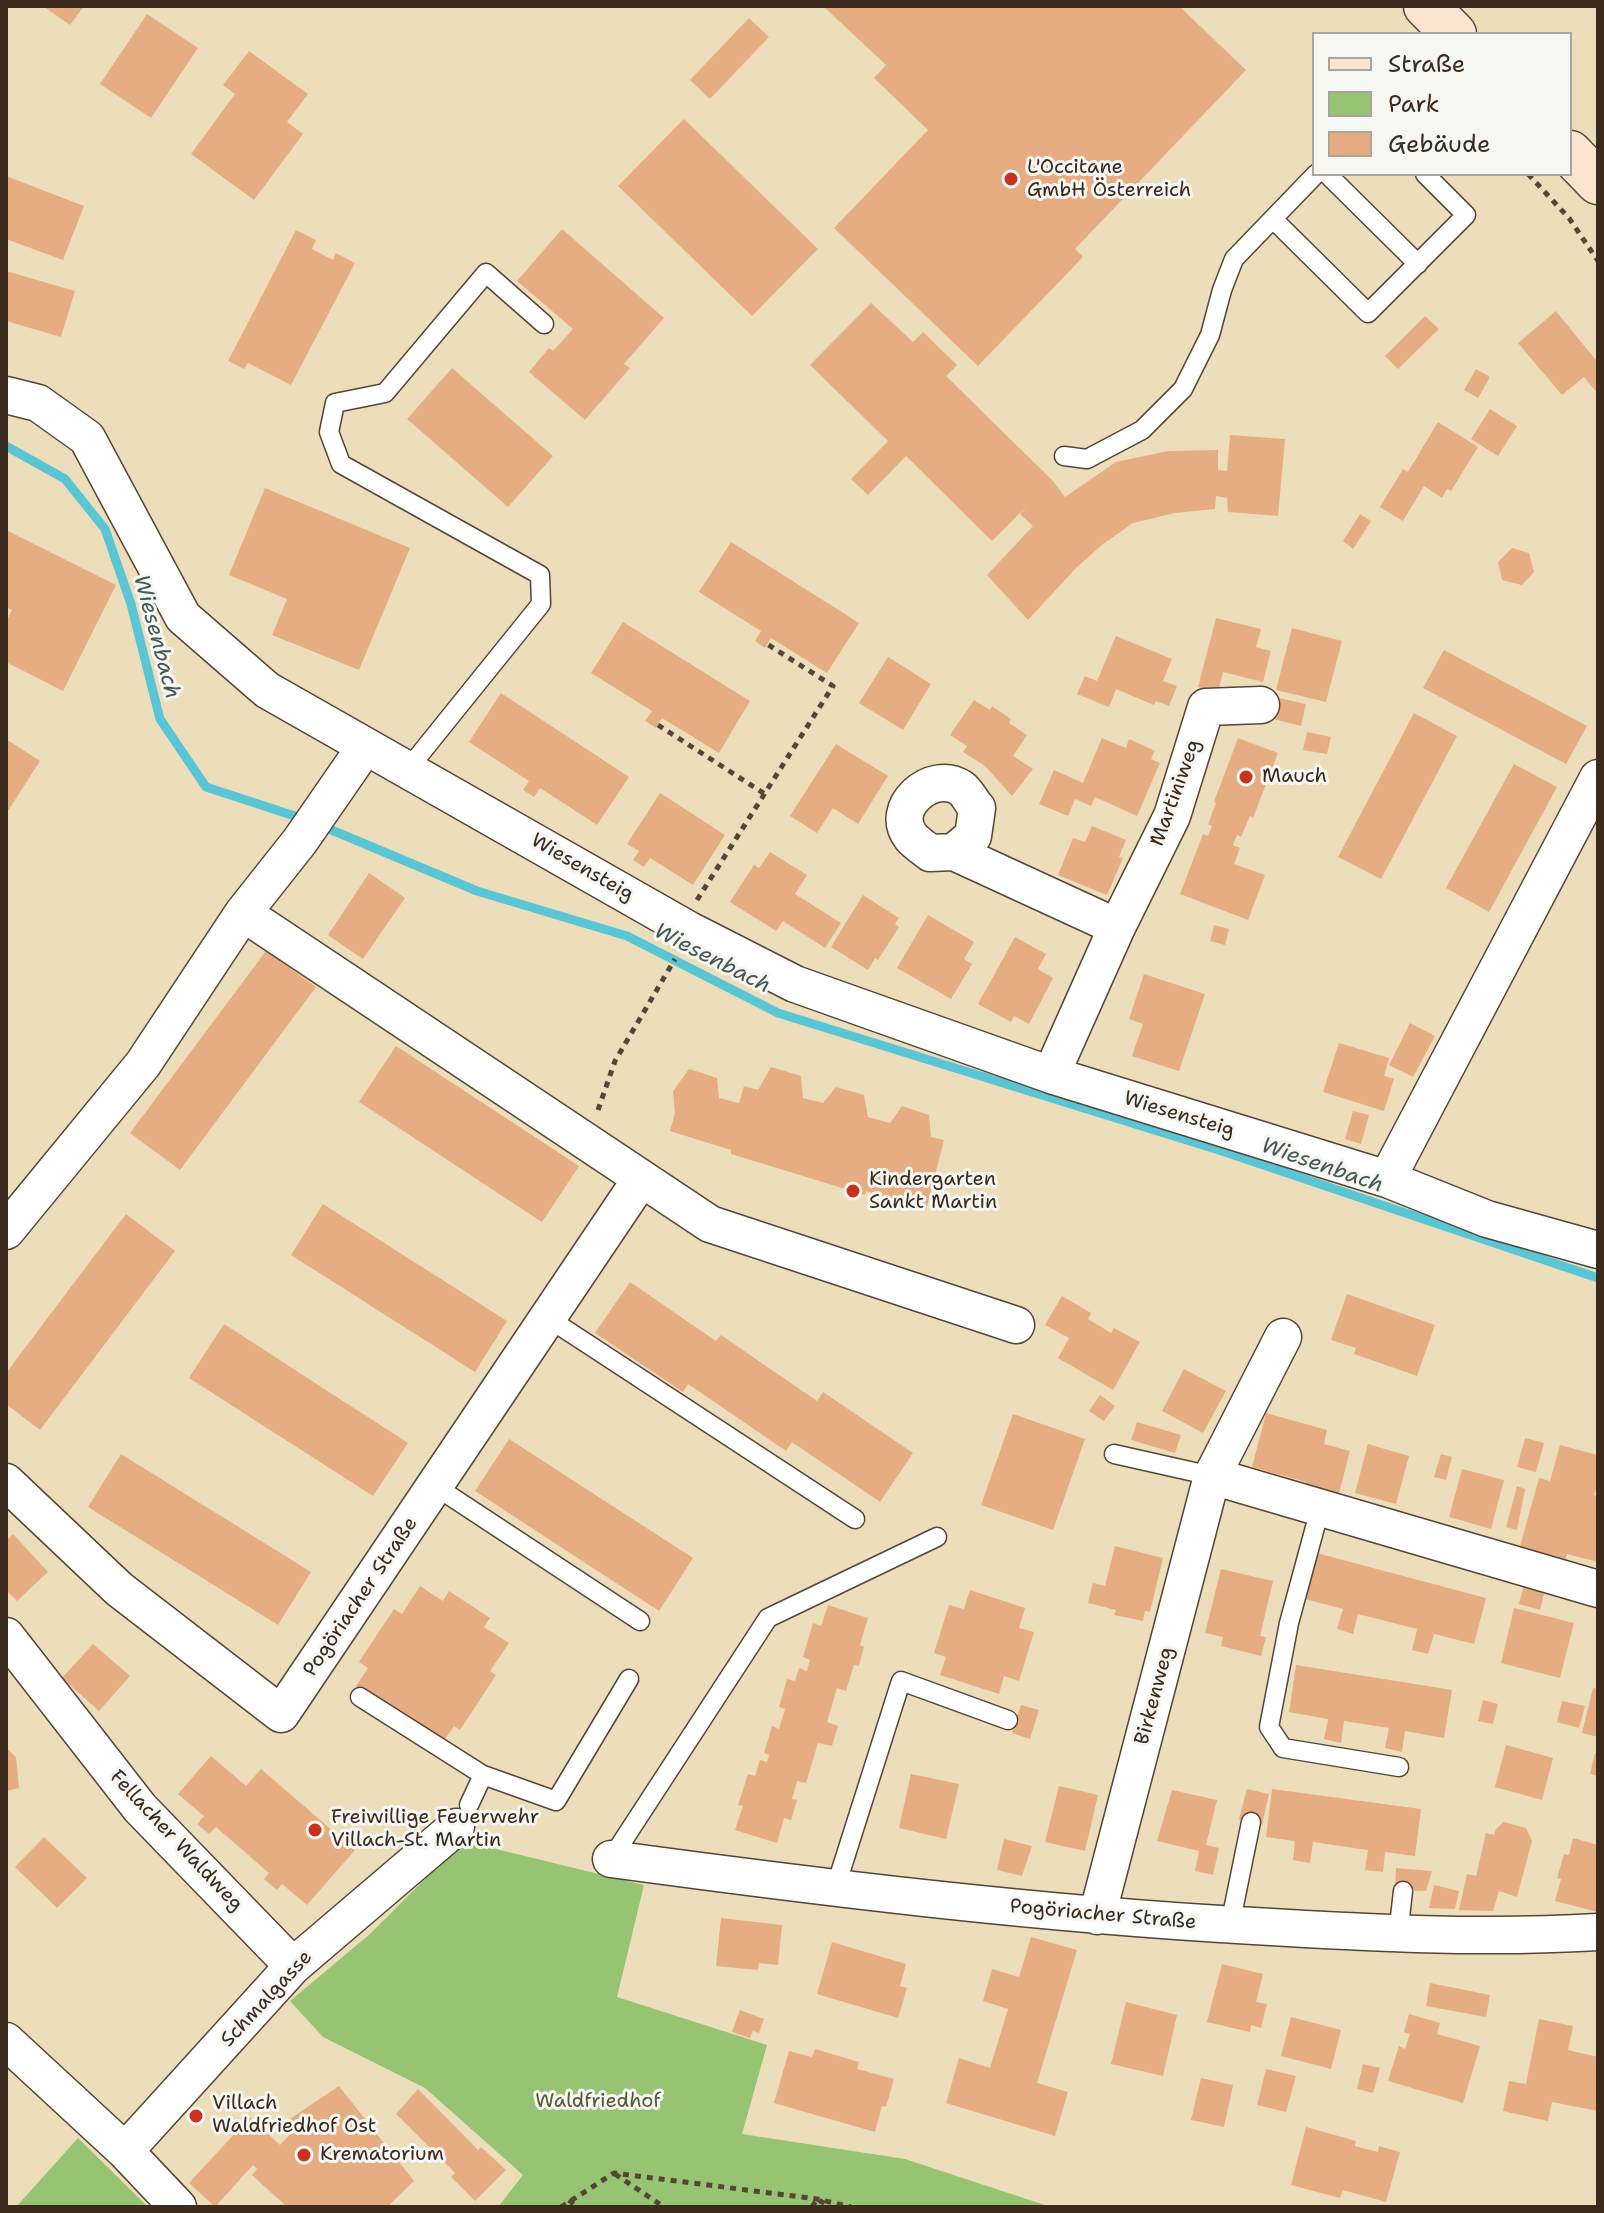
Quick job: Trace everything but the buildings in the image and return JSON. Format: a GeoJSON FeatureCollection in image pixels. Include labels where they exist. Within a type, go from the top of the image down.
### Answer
{"type":"FeatureCollection","features":[{"type":"Feature","properties":{"kind":"main road"},"geometry":{"type":"LineString","coordinates":[[1572,155],[1598,182]]}},
{"type":"Feature","properties":{"kind":"street","name":"Wiesensteig"},"geometry":{"type":"LineString","coordinates":[[6,395],[38,403],[87,438],[183,617],[267,690],[681,925],[795,984],[1051,1075],[1387,1179],[1487,1219],[1598,1250]]}},
{"type":"Feature","properties":{"kind":"street","name":"Martiniweg"},"geometry":{"type":"LineString","coordinates":[[1051,1075],[1117,927],[1172,816],[1206,707],[1261,705]]}},
{"type":"Feature","properties":{"kind":"street"},"geometry":{"type":"LineString","coordinates":[[6,1231],[143,1064],[243,913],[300,841],[365,747]]}},
{"type":"Feature","properties":{"kind":"street"},"geometry":{"type":"LineString","coordinates":[[1387,1179],[1598,778]]}},
{"type":"Feature","properties":{"kind":"street"},"geometry":{"type":"LineString","coordinates":[[954,852],[1117,927]]}},
{"type":"Feature","properties":{"kind":"street"},"geometry":{"type":"LineString","coordinates":[[243,913],[710,1224],[1016,1325]]}},
{"type":"Feature","properties":{"kind":"street","name":"Pogöriacher Straße"},"geometry":{"type":"LineString","coordinates":[[6,1482],[119,1589],[281,1714],[641,1179]]}},
{"type":"Feature","properties":{"kind":"street","name":"Birkenweg"},"geometry":{"type":"LineString","coordinates":[[1097,1916],[1212,1476],[1283,1337]]}},
{"type":"Feature","properties":{"kind":"street"},"geometry":{"type":"LineString","coordinates":[[1212,1476],[1598,1589]]}},
{"type":"Feature","properties":{"kind":"street","name":"Fellacher Waldweg"},"geometry":{"type":"LineString","coordinates":[[6,1636],[140,1808],[293,1966]]}},
{"type":"Feature","properties":{"kind":"street","name":"Schmalgasse"},"geometry":{"type":"LineString","coordinates":[[125,2151],[293,1966],[463,1816]]}},
{"type":"Feature","properties":{"kind":"street","name":"Pogöriacher Straße"},"geometry":{"type":"LineString","coordinates":[[611,1859],[835,1889],[1097,1916],[1398,1935],[1530,1936],[1598,1932]]}},
{"type":"Feature","properties":{"kind":"street"},"geometry":{"type":"LineString","coordinates":[[6,2041],[125,2151],[178,2207]]}},
{"type":"Feature","properties":{"kind":"lane"},"geometry":{"type":"LineString","coordinates":[[1064,456],[1087,459],[1142,430],[1183,389],[1210,335],[1234,259],[1314,176]]}},
{"type":"Feature","properties":{"kind":"lane"},"geometry":{"type":"LineString","coordinates":[[1329,176],[1418,264]]}},
{"type":"Feature","properties":{"kind":"lane"},"geometry":{"type":"LineString","coordinates":[[1273,219],[1368,313],[1466,215],[1427,176]]}},
{"type":"Feature","properties":{"kind":"lane"},"geometry":{"type":"LineString","coordinates":[[408,769],[541,604],[540,575],[341,464],[329,432],[335,403],[385,393],[486,273],[544,324]]}},
{"type":"Feature","properties":{"kind":"lane"},"geometry":{"type":"LineString","coordinates":[[548,1318],[855,1519]]}},
{"type":"Feature","properties":{"kind":"lane"},"geometry":{"type":"LineString","coordinates":[[1114,1454],[1212,1476]]}},
{"type":"Feature","properties":{"kind":"lane"},"geometry":{"type":"LineString","coordinates":[[435,1486],[640,1621]]}},
{"type":"Feature","properties":{"kind":"lane"},"geometry":{"type":"LineString","coordinates":[[1320,1509],[1289,1623],[1269,1727],[1283,1748],[1399,1767]]}},
{"type":"Feature","properties":{"kind":"lane"},"geometry":{"type":"LineString","coordinates":[[611,1859],[768,1618],[937,1537]]}},
{"type":"Feature","properties":{"kind":"lane"},"geometry":{"type":"LineString","coordinates":[[360,1697],[483,1775],[556,1801],[629,1679]]}},
{"type":"Feature","properties":{"kind":"lane"},"geometry":{"type":"LineString","coordinates":[[835,1889],[901,1681],[1008,1720]]}},
{"type":"Feature","properties":{"kind":"lane"},"geometry":{"type":"LineString","coordinates":[[463,1816],[483,1775]]}},
{"type":"Feature","properties":{"kind":"lane"},"geometry":{"type":"LineString","coordinates":[[1230,1925],[1251,1822]]}},
{"type":"Feature","properties":{"kind":"lane"},"geometry":{"type":"LineString","coordinates":[[1398,1935],[1403,1891]]}},
{"type":"Feature","properties":{"kind":"path"},"geometry":{"type":"LineString","coordinates":[[1530,176],[1569,218],[1598,261]]}},
{"type":"Feature","properties":{"kind":"path"},"geometry":{"type":"LineString","coordinates":[[681,925],[833,686],[767,644]]}},
{"type":"Feature","properties":{"kind":"path"},"geometry":{"type":"LineString","coordinates":[[658,725],[765,794]]}},
{"type":"Feature","properties":{"kind":"path"},"geometry":{"type":"LineString","coordinates":[[587,1143],[615,1061],[672,965]]}},
{"type":"Feature","properties":{"kind":"path"},"geometry":{"type":"LineString","coordinates":[[614,2173],[664,2207]]}},
{"type":"Feature","properties":{"kind":"path"},"geometry":{"type":"LineString","coordinates":[[561,2207],[614,2173],[817,2199],[851,2207]]}},
{"type":"Feature","properties":{"kind":"path"},"geometry":{"type":"LineString","coordinates":[[812,2207],[817,2199]]}},
{"type":"Feature","properties":{"kind":"path"},"geometry":{"type":"LineString","coordinates":[[817,2199],[830,2207]]}},
{"type":"Feature","properties":{"kind":"path"},"geometry":{"type":"LineString","coordinates":[[569,2200],[577,2207]]}},
{"type":"Feature","properties":{"kind":"green space","name":"Waldfriedhof"},"geometry":{"type":"Polygon","coordinates":[[[463,1841],[644,1885],[617,1997],[767,2045],[742,2134],[905,2159],[1051,2207],[498,2207],[523,2175],[425,2088],[323,2037],[290,2001],[370,1934],[463,1841]]]}},
{"type":"Feature","properties":{"kind":"green space"},"geometry":{"type":"Polygon","coordinates":[[[78,2138],[148,2207],[16,2207],[78,2138]]]}},
{"type":"Feature","properties":{"kind":"waterway","name":"Wiesenbach"},"geometry":{"type":"LineString","coordinates":[[6,446],[65,479],[105,529],[131,604],[160,719],[206,787],[304,819]]}},
{"type":"Feature","properties":{"kind":"waterway","name":"Wiesenbach"},"geometry":{"type":"LineString","coordinates":[[322,826],[477,891],[627,936],[778,1013],[1222,1151],[1598,1278]]}},
{"type":"Feature","properties":{"kind":"place","name":"L'Occitane GmbH Österreich"},"geometry":{"type":"Point","coordinates":[1011,179]}},
{"type":"Feature","properties":{"kind":"place","name":"Mauch"},"geometry":{"type":"Point","coordinates":[1246,777]}},
{"type":"Feature","properties":{"kind":"place","name":"Kindergarten Sankt Martin"},"geometry":{"type":"Point","coordinates":[853,1191]}},
{"type":"Feature","properties":{"kind":"place","name":"Freiwillige Feuerwehr Villach-St. Martin"},"geometry":{"type":"Point","coordinates":[315,1830]}},
{"type":"Feature","properties":{"kind":"place","name":"Villach Waldfriedhof Ost"},"geometry":{"type":"Point","coordinates":[196,2116]}},
{"type":"Feature","properties":{"kind":"place","name":"Krematorium"},"geometry":{"type":"Point","coordinates":[304,2155]}}]}
